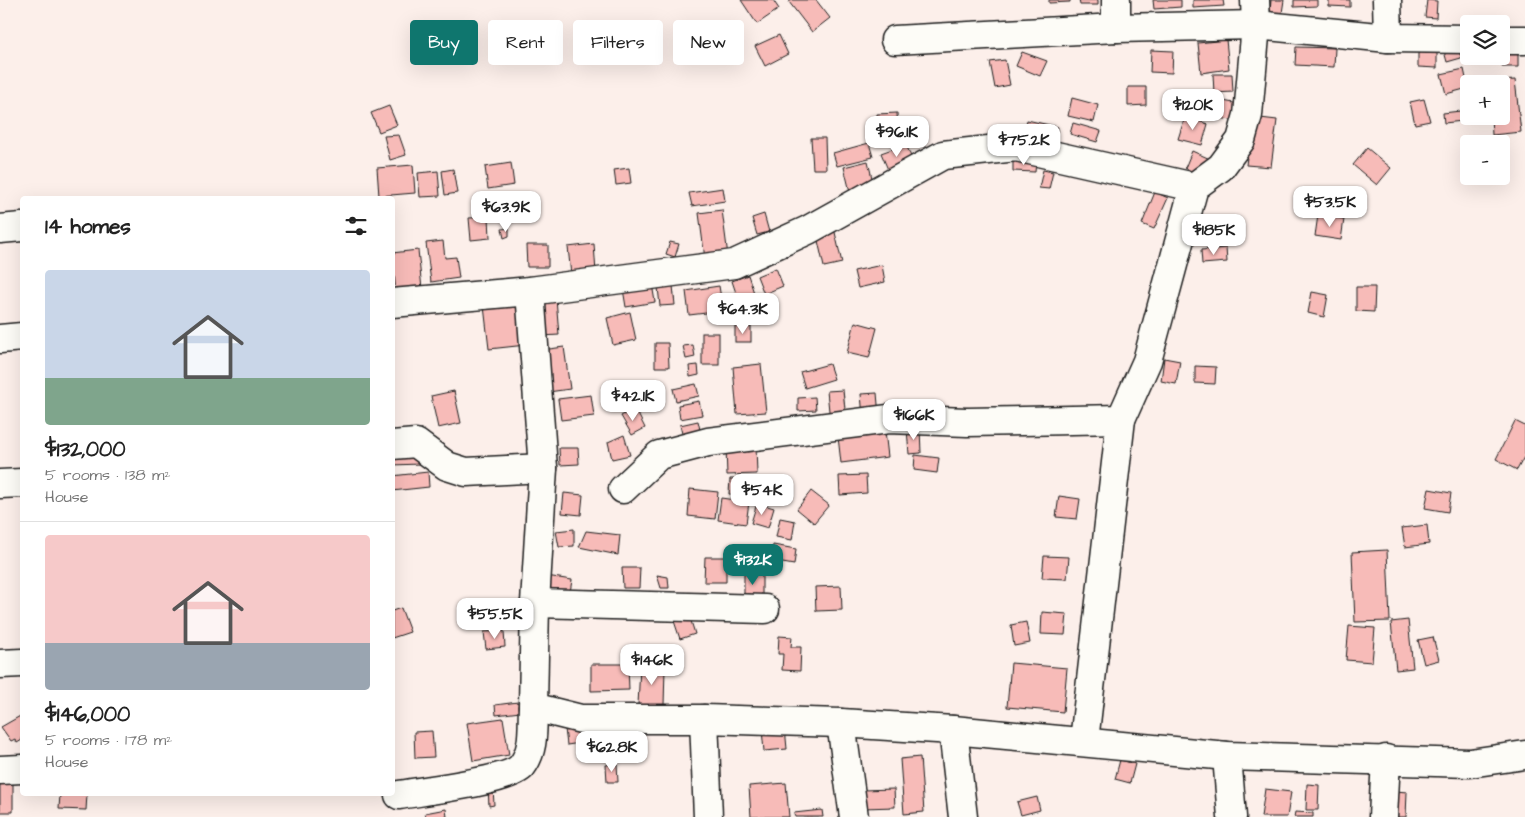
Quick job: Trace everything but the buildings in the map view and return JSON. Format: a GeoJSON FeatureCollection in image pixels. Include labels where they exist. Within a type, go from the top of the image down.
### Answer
{"type":"FeatureCollection","features":[{"type":"Feature","properties":{"kind":"street"},"geometry":{"type":"LineString","coordinates":[[1116,0],[1116,28]]}},
{"type":"Feature","properties":{"kind":"street"},"geometry":{"type":"LineString","coordinates":[[1387,0],[1388,38]]}},
{"type":"Feature","properties":{"kind":"street"},"geometry":{"type":"LineString","coordinates":[[1084,741],[1121,419],[1147,361],[1175,250],[1194,188],[1221,167],[1241,140],[1248,115],[1255,13]]}},
{"type":"Feature","properties":{"kind":"street"},"geometry":{"type":"LineString","coordinates":[[895,40],[1116,28],[1255,13],[1388,38],[1460,39]]}},
{"type":"Feature","properties":{"kind":"street"},"geometry":{"type":"LineString","coordinates":[[1510,40],[1525,40]]}},
{"type":"Feature","properties":{"kind":"street"},"geometry":{"type":"LineString","coordinates":[[395,303],[530,291],[734,264],[808,230],[943,155],[1016,147],[1194,188]]}},
{"type":"Feature","properties":{"kind":"street"},"geometry":{"type":"LineString","coordinates":[[0,229],[20,227]]}},
{"type":"Feature","properties":{"kind":"street"},"geometry":{"type":"LineString","coordinates":[[399,795],[499,778],[521,768],[532,747],[535,602],[543,468],[530,314],[530,291]]}},
{"type":"Feature","properties":{"kind":"street"},"geometry":{"type":"LineString","coordinates":[[0,339],[20,337]]}},
{"type":"Feature","properties":{"kind":"street"},"geometry":{"type":"LineString","coordinates":[[623,489],[659,454],[708,442],[889,419],[966,422],[1121,419]]}},
{"type":"Feature","properties":{"kind":"street"},"geometry":{"type":"LineString","coordinates":[[395,446],[416,443],[447,466],[466,472],[543,468]]}},
{"type":"Feature","properties":{"kind":"street"},"geometry":{"type":"LineString","coordinates":[[0,484],[20,483]]}},
{"type":"Feature","properties":{"kind":"street"},"geometry":{"type":"LineString","coordinates":[[535,602],[765,609]]}},
{"type":"Feature","properties":{"kind":"street"},"geometry":{"type":"LineString","coordinates":[[0,664],[20,663]]}},
{"type":"Feature","properties":{"kind":"street"},"geometry":{"type":"LineString","coordinates":[[533,707],[581,719],[704,719],[841,723],[1084,741],[1227,756],[1470,763],[1525,755]]}},
{"type":"Feature","properties":{"kind":"street"},"geometry":{"type":"LineString","coordinates":[[704,719],[708,817]]}},
{"type":"Feature","properties":{"kind":"street"},"geometry":{"type":"LineString","coordinates":[[841,723],[854,817]]}},
{"type":"Feature","properties":{"kind":"street"},"geometry":{"type":"LineString","coordinates":[[953,730],[963,817]]}},
{"type":"Feature","properties":{"kind":"street"},"geometry":{"type":"LineString","coordinates":[[1227,756],[1232,817]]}},
{"type":"Feature","properties":{"kind":"street"},"geometry":{"type":"LineString","coordinates":[[1383,817],[1386,760]]}},
{"type":"Feature","properties":{"kind":"street"},"geometry":{"type":"LineString","coordinates":[[0,770],[20,769]]}}]}
